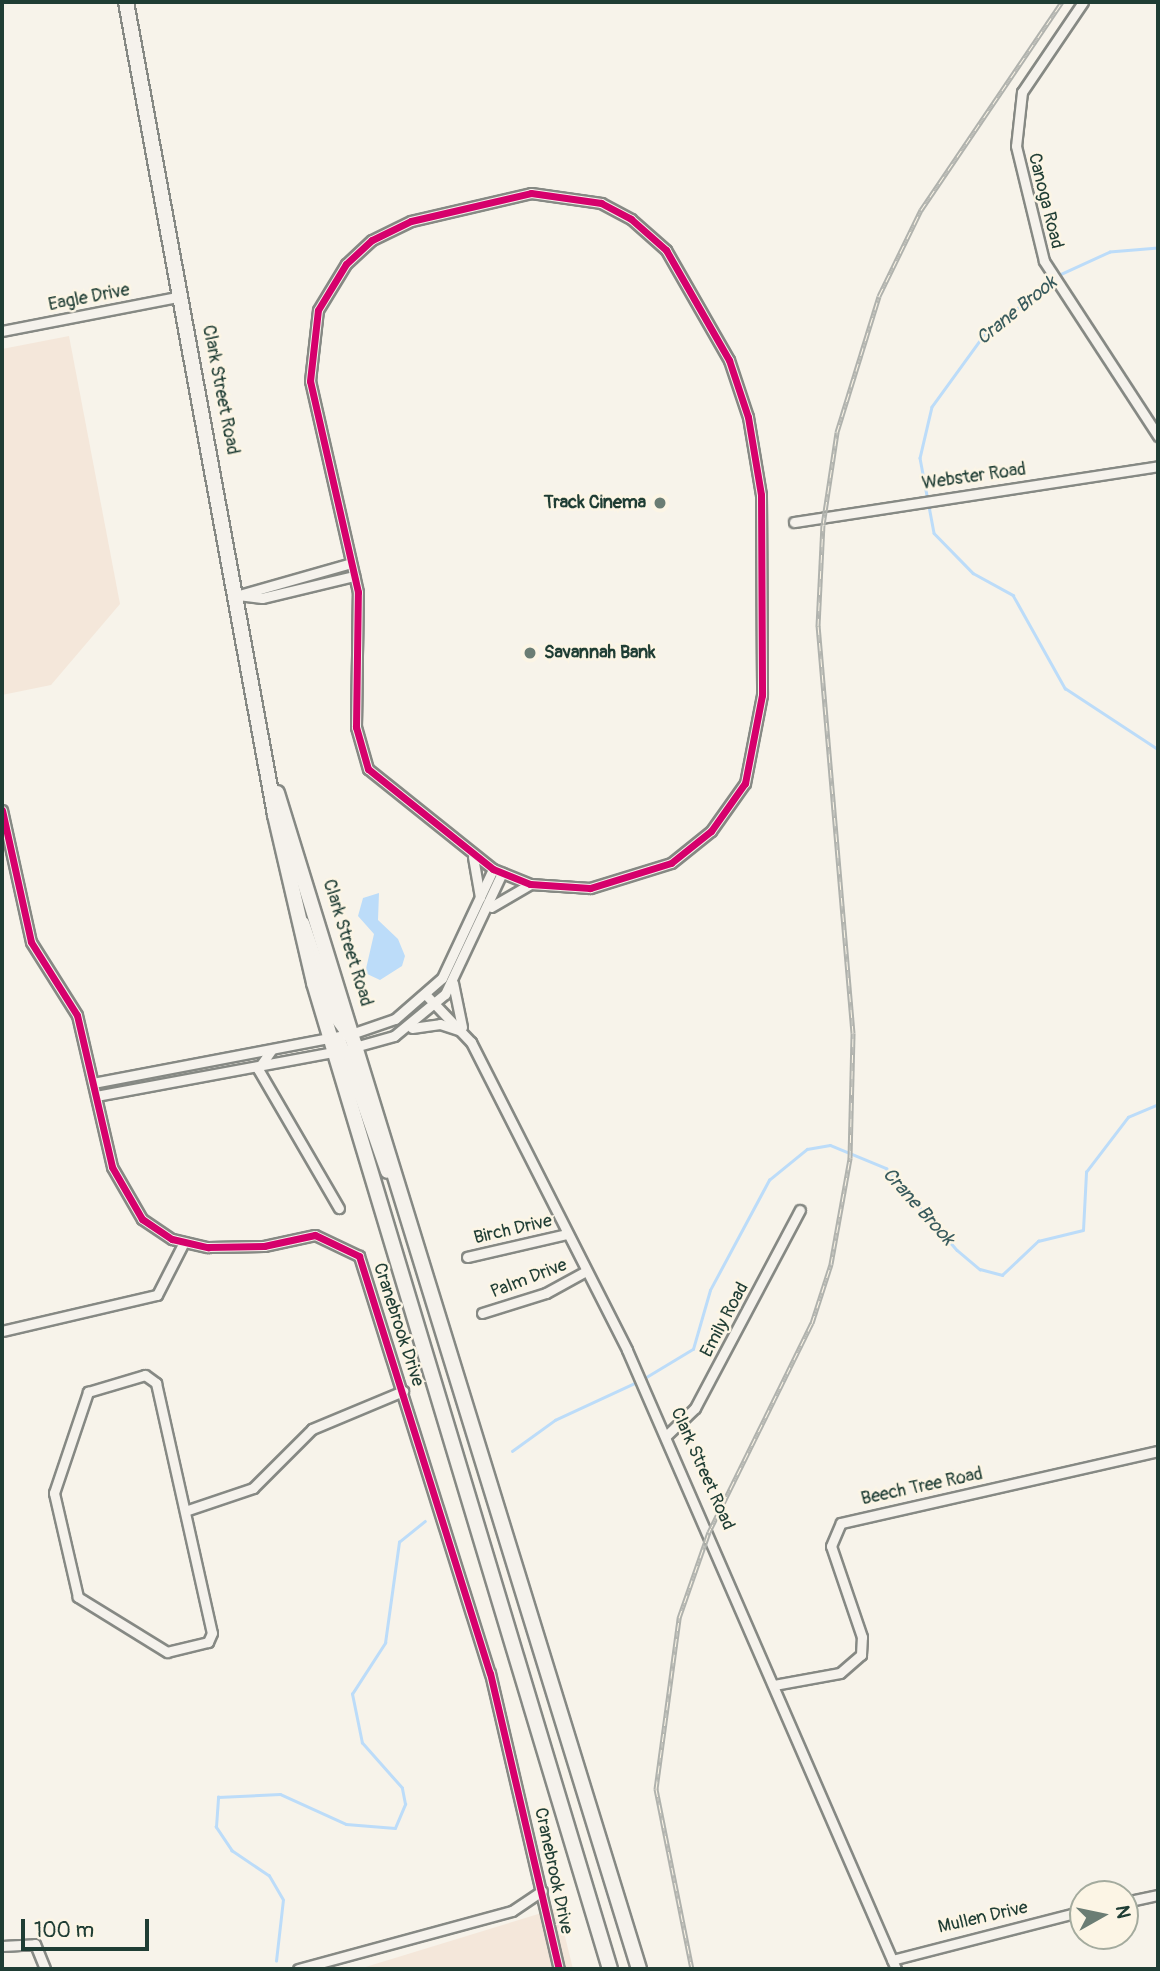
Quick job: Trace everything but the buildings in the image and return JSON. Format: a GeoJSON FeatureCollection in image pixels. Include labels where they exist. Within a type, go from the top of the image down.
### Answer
{"type":"FeatureCollection","features":[{"type":"Feature","properties":{"kind":"highway","name":"Clark Street Road"},"geometry":{"type":"LineString","coordinates":[[126,2],[296,911],[329,1037],[346,1043]]}},
{"type":"Feature","properties":{"kind":"highway","name":"Clark Street Road"},"geometry":{"type":"LineString","coordinates":[[274,785],[610,1969]]}},
{"type":"Feature","properties":{"kind":"highway"},"geometry":{"type":"LineString","coordinates":[[346,1043],[428,1269],[639,1969]]}},
{"type":"Feature","properties":{"kind":"main road"},"geometry":{"type":"LineString","coordinates":[[296,911],[346,1043]]}},
{"type":"Feature","properties":{"kind":"street","name":"Canoga Road"},"geometry":{"type":"LineString","coordinates":[[1083,2],[1026,84],[1015,117],[1016,146],[1044,261],[1158,436]]}},
{"type":"Feature","properties":{"kind":"street"},"geometry":{"type":"LineString","coordinates":[[538,192],[601,203],[645,229],[707,314],[748,417],[763,512],[758,739],[745,783],[730,807],[671,863],[605,887],[530,884],[473,858],[387,789],[361,756],[354,576],[351,563],[309,364],[315,316],[346,264],[372,240],[411,220],[538,192]]}},
{"type":"Feature","properties":{"kind":"street","name":"Eagle Drive"},"geometry":{"type":"LineString","coordinates":[[2,331],[182,296]]}},
{"type":"Feature","properties":{"kind":"street","name":"Webster Road"},"geometry":{"type":"LineString","coordinates":[[794,522],[914,501],[1158,466]]}},
{"type":"Feature","properties":{"kind":"street"},"geometry":{"type":"LineString","coordinates":[[239,595],[351,563]]}},
{"type":"Feature","properties":{"kind":"street"},"geometry":{"type":"LineString","coordinates":[[239,595],[262,597],[354,576]]}},
{"type":"Feature","properties":{"kind":"street","name":"Cranebrook Drive"},"geometry":{"type":"LineString","coordinates":[[2,810],[31,943],[72,1002],[118,1183],[142,1219],[184,1242],[223,1250],[315,1235],[340,1241],[359,1256],[489,1673],[559,1969]]}},
{"type":"Feature","properties":{"kind":"street"},"geometry":{"type":"LineString","coordinates":[[473,858],[480,900]]}},
{"type":"Feature","properties":{"kind":"street"},"geometry":{"type":"LineString","coordinates":[[407,1029],[436,1004],[453,983],[483,917],[497,871]]}},
{"type":"Feature","properties":{"kind":"street","name":"Clark Street Road"},"geometry":{"type":"LineString","coordinates":[[346,1043],[395,1019],[427,996],[497,871]]}},
{"type":"Feature","properties":{"kind":"street"},"geometry":{"type":"LineString","coordinates":[[483,917],[502,896],[530,884]]}},
{"type":"Feature","properties":{"kind":"street"},"geometry":{"type":"LineString","coordinates":[[453,983],[464,1032]]}},
{"type":"Feature","properties":{"kind":"street","name":"Clark Street Road"},"geometry":{"type":"LineString","coordinates":[[427,996],[464,1032],[621,1338],[658,1416],[894,1965]]}},
{"type":"Feature","properties":{"kind":"street"},"geometry":{"type":"LineString","coordinates":[[96,1096],[181,1076],[258,1069],[346,1043],[407,1029],[440,1024],[464,1032]]}},
{"type":"Feature","properties":{"kind":"street"},"geometry":{"type":"LineString","coordinates":[[93,1083],[329,1037]]}},
{"type":"Feature","properties":{"kind":"street"},"geometry":{"type":"LineString","coordinates":[[258,1069],[275,1046]]}},
{"type":"Feature","properties":{"kind":"street"},"geometry":{"type":"LineString","coordinates":[[258,1069],[339,1208]]}},
{"type":"Feature","properties":{"kind":"street","name":"Emily Road"},"geometry":{"type":"LineString","coordinates":[[666,1436],[695,1408],[800,1210]]}},
{"type":"Feature","properties":{"kind":"street","name":"Birch Drive"},"geometry":{"type":"LineString","coordinates":[[467,1257],[567,1234]]}},
{"type":"Feature","properties":{"kind":"street"},"geometry":{"type":"LineString","coordinates":[[2,1331],[157,1295],[184,1242]]}},
{"type":"Feature","properties":{"kind":"street","name":"Palm Drive"},"geometry":{"type":"LineString","coordinates":[[482,1313],[546,1293],[586,1271]]}},
{"type":"Feature","properties":{"kind":"street"},"geometry":{"type":"LineString","coordinates":[[153,1378],[185,1511],[212,1636],[197,1646],[161,1651],[75,1592],[54,1488],[93,1387],[153,1378]]}},
{"type":"Feature","properties":{"kind":"street"},"geometry":{"type":"LineString","coordinates":[[185,1511],[253,1488],[302,1437],[341,1413],[403,1391]]}},
{"type":"Feature","properties":{"kind":"street","name":"Beech Tree Road"},"geometry":{"type":"LineString","coordinates":[[774,1685],[839,1673],[861,1655],[862,1637],[831,1546],[841,1523],[1158,1451]]}},
{"type":"Feature","properties":{"kind":"street","name":"Cranebrook Drive"},"geometry":{"type":"LineString","coordinates":[[298,1969],[512,1912],[542,1891]]}},
{"type":"Feature","properties":{"kind":"street"},"geometry":{"type":"LineString","coordinates":[[1139,1899],[1158,1895]]}},
{"type":"Feature","properties":{"kind":"street","name":"Mullen Drive"},"geometry":{"type":"LineString","coordinates":[[894,1965],[1069,1915]]}},
{"type":"Feature","properties":{"kind":"street"},"geometry":{"type":"LineString","coordinates":[[2,1946],[35,1944],[45,1969]]}},
{"type":"Feature","properties":{"kind":"shaded area"},"geometry":{"type":"Polygon","coordinates":[[[69,336],[120,604],[51,685],[2,695],[2,349],[69,336]]]}},
{"type":"Feature","properties":{"kind":"shaded area"},"geometry":{"type":"Polygon","coordinates":[[[558,1908],[573,1969],[359,1969],[558,1908]]]}},
{"type":"Feature","properties":{"kind":"water"},"geometry":{"type":"Polygon","coordinates":[[[379,893],[378,920],[398,939],[405,956],[402,966],[380,980],[365,973],[374,934],[358,916],[363,898],[379,893]]]}},
{"type":"Feature","properties":{"kind":"waterway","name":"Crane Brook"},"geometry":{"type":"LineString","coordinates":[[1158,248],[1110,252],[1060,275],[985,334],[932,407],[920,458],[934,533],[973,573],[1013,595],[1065,688],[1158,749]]}},
{"type":"Feature","properties":{"kind":"waterway","name":"Crane Brook"},"geometry":{"type":"LineString","coordinates":[[643,1379],[693,1349],[710,1290],[769,1180],[807,1149],[830,1145],[886,1168],[957,1250],[980,1269],[1002,1275],[1038,1241],[1083,1230],[1086,1172],[1128,1117],[1158,1104]]}},
{"type":"Feature","properties":{"kind":"waterway","name":"Crane Brook"},"geometry":{"type":"LineString","coordinates":[[512,1451],[555,1420],[637,1382]]}},
{"type":"Feature","properties":{"kind":"waterway"},"geometry":{"type":"LineString","coordinates":[[276,1961],[283,1900],[269,1876],[232,1851],[216,1827],[218,1797],[280,1794],[346,1824],[395,1828],[405,1804],[402,1788],[362,1743],[352,1694],[385,1643],[399,1542],[425,1521]]}},
{"type":"Feature","properties":{"kind":"railway"},"geometry":{"type":"LineString","coordinates":[[692,1969],[656,1789],[679,1618],[709,1532],[812,1323],[831,1264],[850,1158],[853,1033],[818,626],[823,525],[837,432],[879,296],[921,210],[1062,2]]}},
{"type":"Feature","properties":{"kind":"cycle path"},"geometry":{"type":"LineString","coordinates":[[531,193],[601,203],[631,219],[666,250],[729,360],[748,417],[761,495],[762,695],[745,783],[711,831],[671,863],[590,888],[530,884],[493,869],[368,769],[356,727],[358,592],[310,381],[318,310],[346,264],[372,240],[411,221],[531,193]]}},
{"type":"Feature","properties":{"kind":"cycle path"},"geometry":{"type":"LineString","coordinates":[[2,810],[31,942],[77,1015],[112,1167],[142,1219],[172,1239],[208,1247],[264,1246],[315,1235],[359,1256],[490,1673],[559,1969]]}},
{"type":"Feature","properties":{"kind":"place","name":"Track Cinema"},"geometry":{"type":"Point","coordinates":[660,503]}},
{"type":"Feature","properties":{"kind":"place","name":"Savannah Bank"},"geometry":{"type":"Point","coordinates":[530,653]}}]}
